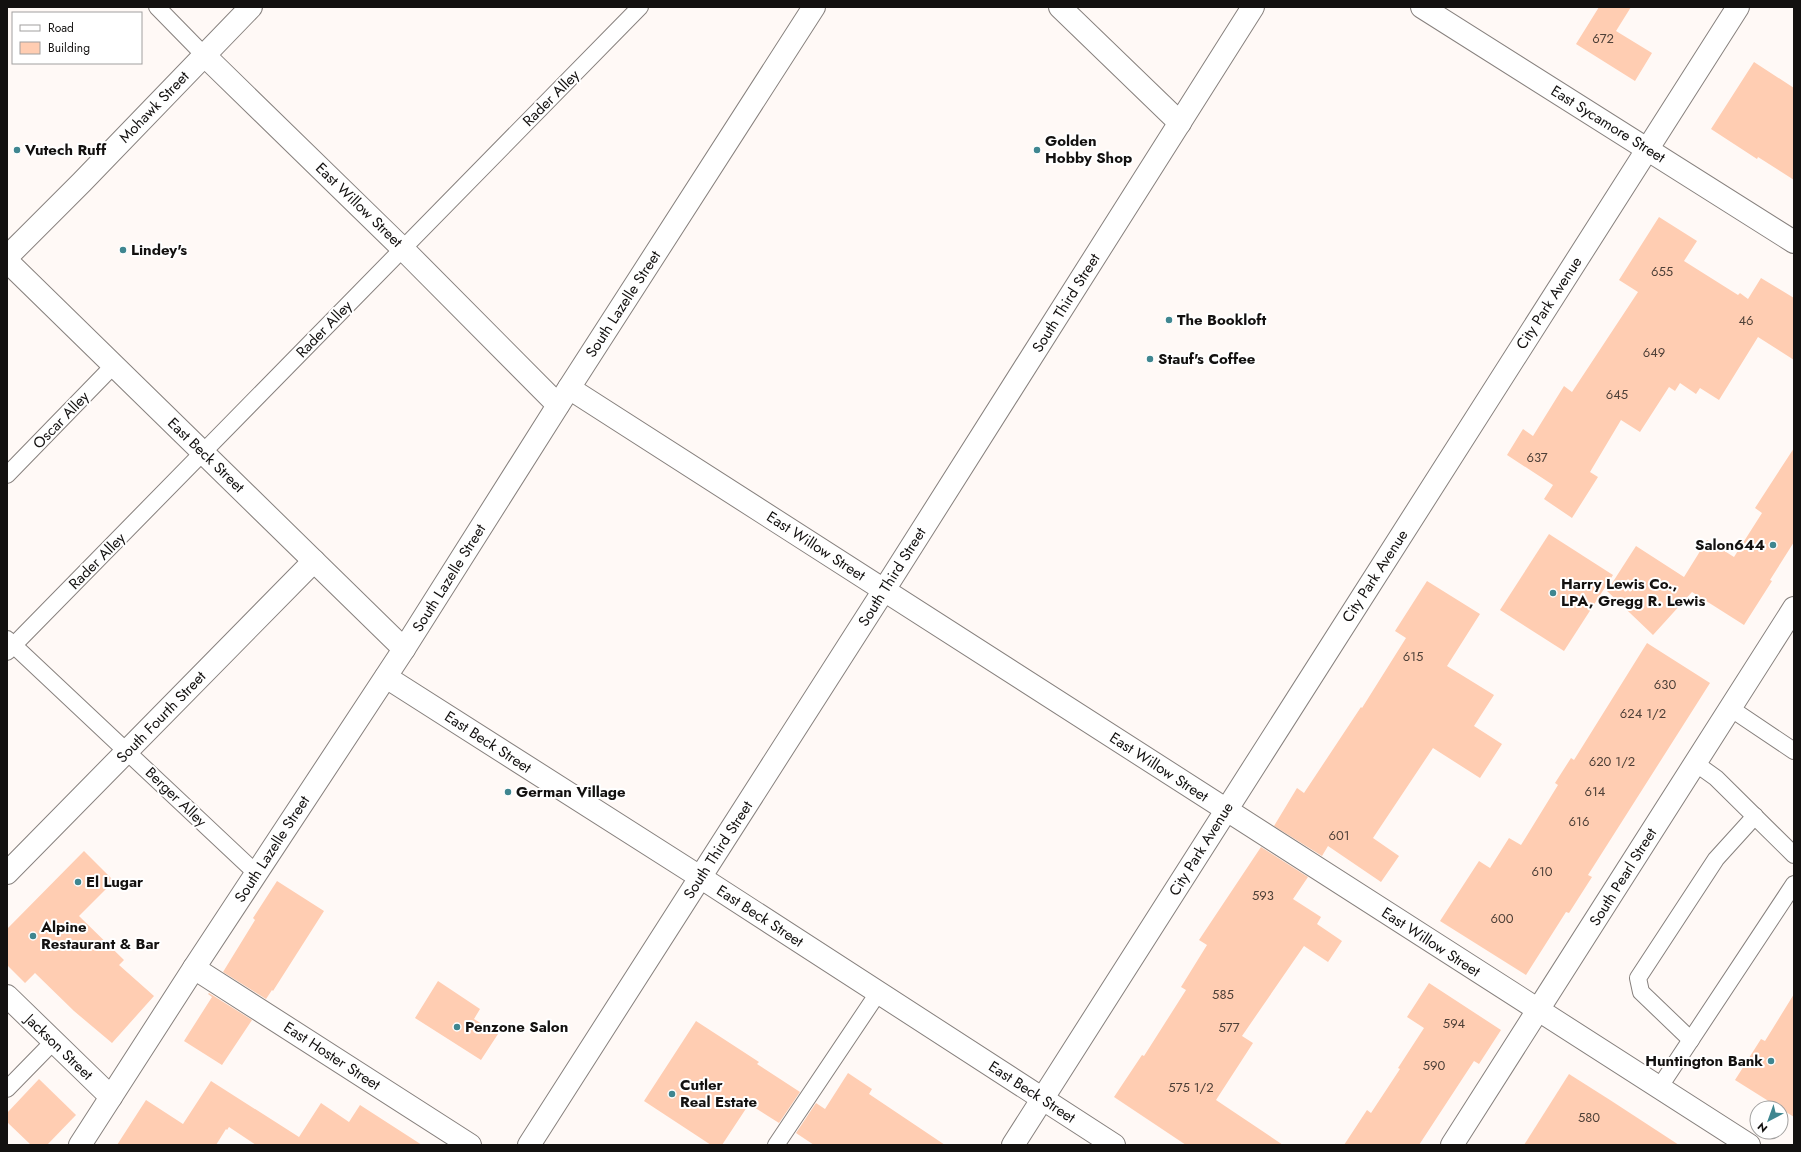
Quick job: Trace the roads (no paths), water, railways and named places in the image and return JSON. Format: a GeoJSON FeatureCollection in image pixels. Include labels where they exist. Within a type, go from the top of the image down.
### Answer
{"type":"FeatureCollection","features":[{"type":"Feature","properties":{"kind":"street","name":"Mohawk Street"},"geometry":{"type":"LineString","coordinates":[[7,257],[82,182],[251,7]]}},
{"type":"Feature","properties":{"kind":"street","name":"South Lazelle Street"},"geometry":{"type":"LineString","coordinates":[[80,1145],[256,873],[404,649],[814,7]]}},
{"type":"Feature","properties":{"kind":"street"},"geometry":{"type":"LineString","coordinates":[[1060,7],[1180,123]]}},
{"type":"Feature","properties":{"kind":"street","name":"South Third Street"},"geometry":{"type":"LineString","coordinates":[[529,1145],[884,590],[1253,7]]}},
{"type":"Feature","properties":{"kind":"street","name":"East Sycamore Street"},"geometry":{"type":"LineString","coordinates":[[1422,7],[1794,242]]}},
{"type":"Feature","properties":{"kind":"street","name":"City Park Avenue"},"geometry":{"type":"LineString","coordinates":[[1013,1145],[1738,7]]}},
{"type":"Feature","properties":{"kind":"street","name":"East Willow Street"},"geometry":{"type":"LineString","coordinates":[[204,55],[403,249],[564,397],[884,590],[1749,1145]]}},
{"type":"Feature","properties":{"kind":"street","name":"East Beck Street"},"geometry":{"type":"LineString","coordinates":[[7,260],[404,649]]}},
{"type":"Feature","properties":{"kind":"street","name":"South Fourth Street"},"geometry":{"type":"LineString","coordinates":[[7,873],[314,561]]}},
{"type":"Feature","properties":{"kind":"street","name":"South Pearl Street"},"geometry":{"type":"LineString","coordinates":[[1452,1145],[1794,608]]}},
{"type":"Feature","properties":{"kind":"street","name":"East Beck Street"},"geometry":{"type":"LineString","coordinates":[[386,676],[1114,1145]]}},
{"type":"Feature","properties":{"kind":"street","name":"East Hoster Street"},"geometry":{"type":"LineString","coordinates":[[194,968],[470,1145]]}},
{"type":"Feature","properties":{"kind":"street","name":"Jackson Street"},"geometry":{"type":"LineString","coordinates":[[7,996],[110,1097]]}},
{"type":"Feature","properties":{"kind":"lane","name":"East Willow Street"},"geometry":{"type":"LineString","coordinates":[[157,7],[204,55]]}},
{"type":"Feature","properties":{"kind":"lane","name":"Rader Alley"},"geometry":{"type":"LineString","coordinates":[[9,645],[203,452],[640,7]]}},
{"type":"Feature","properties":{"kind":"lane","name":"Oscar Alley"},"geometry":{"type":"LineString","coordinates":[[7,475],[114,365]]}},
{"type":"Feature","properties":{"kind":"lane","name":"Berger Alley"},"geometry":{"type":"LineString","coordinates":[[9,645],[127,751],[256,873]]}},
{"type":"Feature","properties":{"kind":"lane"},"geometry":{"type":"LineString","coordinates":[[1730,708],[1794,751]]}},
{"type":"Feature","properties":{"kind":"lane"},"geometry":{"type":"LineString","coordinates":[[1695,763],[1716,778],[1794,855]]}},
{"type":"Feature","properties":{"kind":"lane"},"geometry":{"type":"LineString","coordinates":[[1691,1040],[1641,992],[1638,978],[1716,859],[1755,816]]}},
{"type":"Feature","properties":{"kind":"lane"},"geometry":{"type":"LineString","coordinates":[[1659,1088],[1794,884]]}},
{"type":"Feature","properties":{"kind":"lane"},"geometry":{"type":"LineString","coordinates":[[776,1145],[878,993]]}},
{"type":"Feature","properties":{"kind":"lane"},"geometry":{"type":"LineString","coordinates":[[7,1090],[53,1042]]}},
{"type":"Feature","properties":{"kind":"place","name":"Vutech Ruff"},"geometry":{"type":"Point","coordinates":[17,150]}},
{"type":"Feature","properties":{"kind":"place","name":"Golden Hobby Shop"},"geometry":{"type":"Point","coordinates":[1037,150]}},
{"type":"Feature","properties":{"kind":"place","name":"Lindey's"},"geometry":{"type":"Point","coordinates":[123,250]}},
{"type":"Feature","properties":{"kind":"place","name":"The Bookloft"},"geometry":{"type":"Point","coordinates":[1169,320]}},
{"type":"Feature","properties":{"kind":"place","name":"Stauf's Coffee"},"geometry":{"type":"Point","coordinates":[1150,359]}},
{"type":"Feature","properties":{"kind":"place","name":"Salon644"},"geometry":{"type":"Point","coordinates":[1773,545]}},
{"type":"Feature","properties":{"kind":"place","name":"Harry Lewis Co., LPA, Gregg R. Lewis"},"geometry":{"type":"Point","coordinates":[1553,593]}},
{"type":"Feature","properties":{"kind":"place","name":"German Village"},"geometry":{"type":"Point","coordinates":[508,792]}},
{"type":"Feature","properties":{"kind":"place","name":"El Lugar"},"geometry":{"type":"Point","coordinates":[78,882]}},
{"type":"Feature","properties":{"kind":"place","name":"Alpine Restaurant & Bar"},"geometry":{"type":"Point","coordinates":[33,936]}},
{"type":"Feature","properties":{"kind":"place","name":"Penzone Salon"},"geometry":{"type":"Point","coordinates":[457,1027]}},
{"type":"Feature","properties":{"kind":"place","name":"Huntington Bank"},"geometry":{"type":"Point","coordinates":[1771,1061]}},
{"type":"Feature","properties":{"kind":"place","name":"Cutler Real Estate"},"geometry":{"type":"Point","coordinates":[672,1094]}}]}
